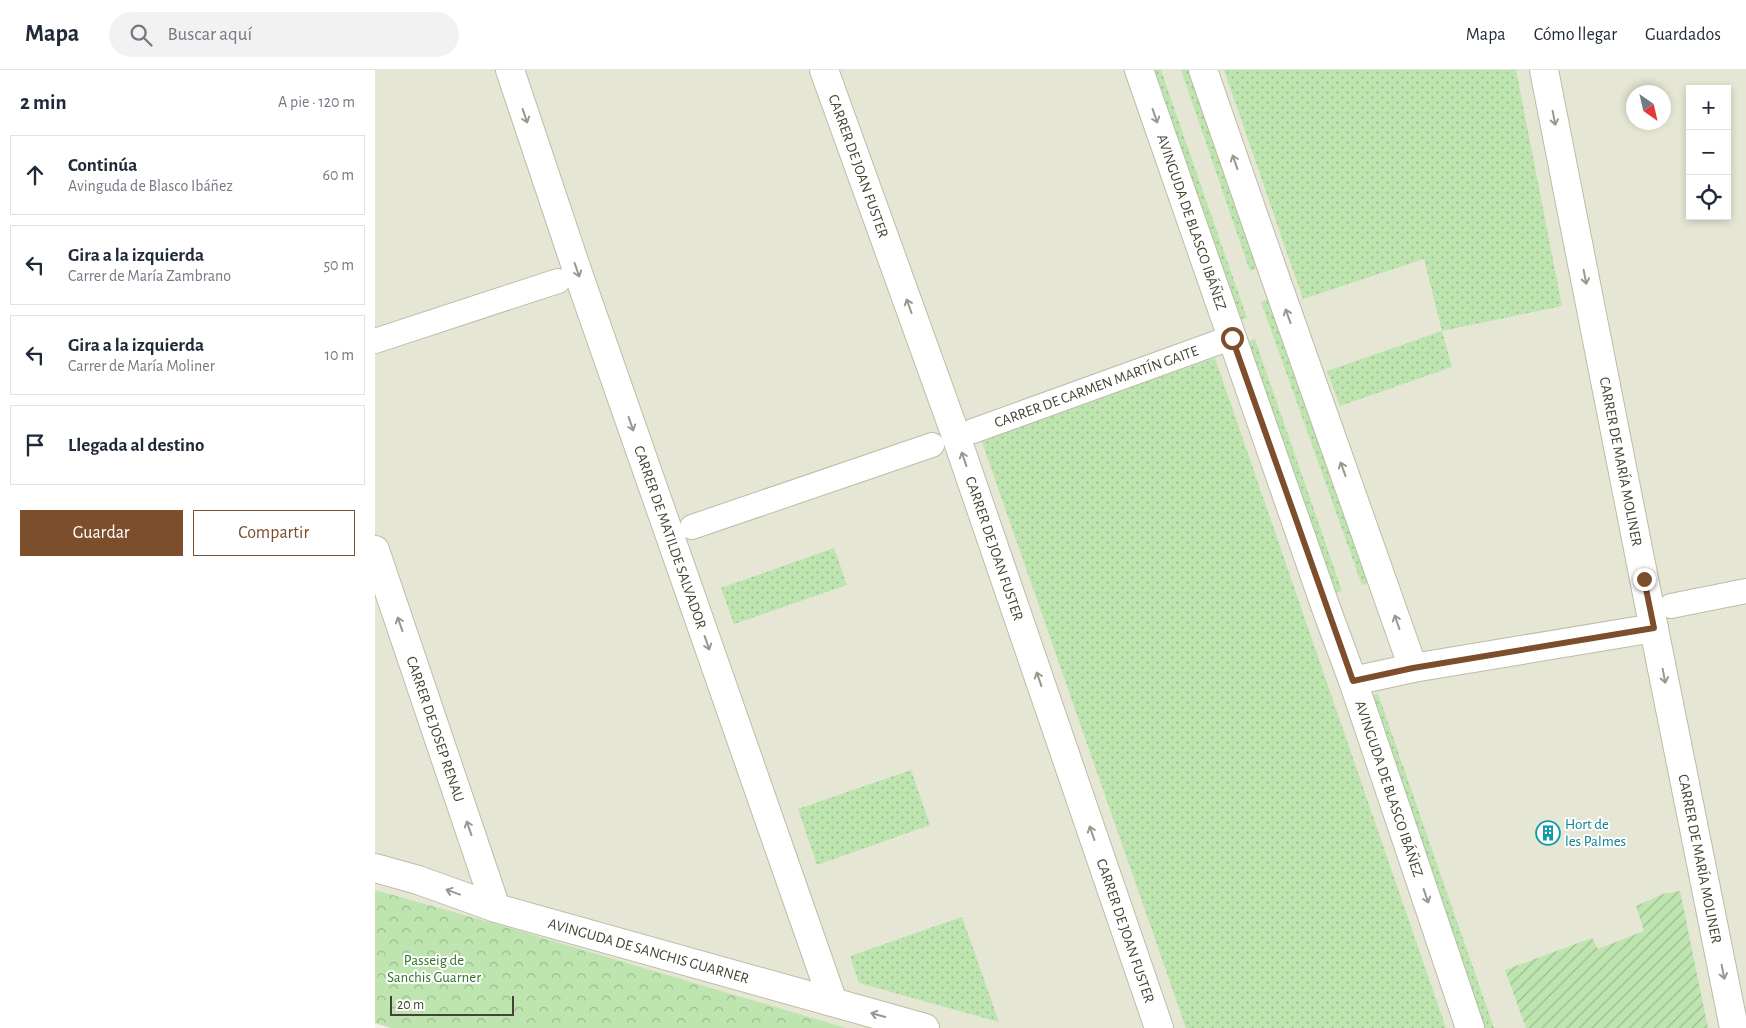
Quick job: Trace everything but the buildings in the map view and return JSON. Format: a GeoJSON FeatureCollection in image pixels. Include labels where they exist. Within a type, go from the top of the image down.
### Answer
{"type":"FeatureCollection","features":[{"type":"Feature","properties":{"kind":"street","name":"CARRER DE MATILDE SALVADOR"},"geometry":{"type":"LineString","coordinates":[[510,70],[578,273],[833,1002]]}},
{"type":"Feature","properties":{"kind":"street","name":"CARRER DE JOAN FUSTER"},"geometry":{"type":"LineString","coordinates":[[825,70],[956,436],[1159,1028]]}},
{"type":"Feature","properties":{"kind":"street","name":"AVINGUDA DE BLASCO IBÁÑEZ"},"geometry":{"type":"LineString","coordinates":[[1139,70],[1353,681],[1470,1028]]}},
{"type":"Feature","properties":{"kind":"street"},"geometry":{"type":"LineString","coordinates":[[1203,70],[1413,668]]}},
{"type":"Feature","properties":{"kind":"street","name":"CARRER DE MARÍA MOLINER"},"geometry":{"type":"LineString","coordinates":[[1545,70],[1734,1028]]}},
{"type":"Feature","properties":{"kind":"street"},"geometry":{"type":"LineString","coordinates":[[375,341],[557,281]]}},
{"type":"Feature","properties":{"kind":"street","name":"CARRER DE CARMEN MARTÍN GAITE"},"geometry":{"type":"LineString","coordinates":[[973,431],[1219,342]]}},
{"type":"Feature","properties":{"kind":"street"},"geometry":{"type":"LineString","coordinates":[[693,527],[932,445]]}},
{"type":"Feature","properties":{"kind":"street","name":"CARRER DE JOSEP RENAU"},"geometry":{"type":"LineString","coordinates":[[375,550],[496,908]]}},
{"type":"Feature","properties":{"kind":"street"},"geometry":{"type":"LineString","coordinates":[[1671,606],[1746,591]]}},
{"type":"Feature","properties":{"kind":"street"},"geometry":{"type":"LineString","coordinates":[[1353,681],[1413,668],[1654,628]]}},
{"type":"Feature","properties":{"kind":"street","name":"AVINGUDA DE SANCHIS GUARNER"},"geometry":{"type":"LineString","coordinates":[[375,868],[418,880],[496,908],[925,1028]]}},
{"type":"Feature","properties":{"kind":"shaded area"},"geometry":{"type":"Polygon","coordinates":[[[375,70],[1746,70],[1746,1028],[391,1028],[375,1023],[375,70]]]}},
{"type":"Feature","properties":{"kind":"green space"},"geometry":{"type":"Polygon","coordinates":[[[1148,70],[1161,70],[1247,318],[1235,321],[1148,70]]]}},
{"type":"Feature","properties":{"kind":"green space"},"geometry":{"type":"Polygon","coordinates":[[[1181,70],[1193,70],[1261,267],[1250,271],[1181,70]]]}},
{"type":"Feature","properties":{"kind":"green space"},"geometry":{"type":"Polygon","coordinates":[[[1224,70],[1516,70],[1562,306],[1442,331],[1424,259],[1303,299],[1224,70]]]}},
{"type":"Feature","properties":{"kind":"green space"},"geometry":{"type":"Polygon","coordinates":[[[1273,297],[1374,581],[1362,585],[1261,302],[1273,297]]]}},
{"type":"Feature","properties":{"kind":"green space"},"geometry":{"type":"Polygon","coordinates":[[[1442,331],[1452,367],[1340,406],[1327,371],[1442,331]]]}},
{"type":"Feature","properties":{"kind":"green space"},"geometry":{"type":"Polygon","coordinates":[[[1255,339],[1342,591],[1331,594],[1242,344],[1255,339]]]}},
{"type":"Feature","properties":{"kind":"green space"},"geometry":{"type":"Polygon","coordinates":[[[1215,358],[1446,1028],[1186,1028],[981,439],[1215,358]]]}},
{"type":"Feature","properties":{"kind":"green space"},"geometry":{"type":"Polygon","coordinates":[[[834,548],[847,585],[734,624],[721,588],[834,548]]]}},
{"type":"Feature","properties":{"kind":"green space"},"geometry":{"type":"Polygon","coordinates":[[[1378,694],[1494,1028],[1482,1028],[1371,696],[1378,694]]]}},
{"type":"Feature","properties":{"kind":"green space"},"geometry":{"type":"Polygon","coordinates":[[[911,770],[930,825],[817,865],[798,809],[911,770]]]}},
{"type":"Feature","properties":{"kind":"green space","name":"Passeig de Sanchis Guarner"},"geometry":{"type":"Polygon","coordinates":[[[375,890],[846,1028],[391,1028],[375,1023],[375,890]]]}},
{"type":"Feature","properties":{"kind":"green space"},"geometry":{"type":"Polygon","coordinates":[[[1680,891],[1708,1028],[1526,1028],[1505,970],[1592,938],[1598,949],[1644,931],[1636,906],[1663,894],[1680,891]]]}},
{"type":"Feature","properties":{"kind":"green space"},"geometry":{"type":"Polygon","coordinates":[[[962,917],[999,1022],[859,983],[850,956],[962,917]]]}},
{"type":"Feature","properties":{"kind":"place","name":"Hort de les Palmes"},"geometry":{"type":"Point","coordinates":[1548,833]}},
{"type":"Feature","properties":{"kind":"route"},"geometry":{"type":"LineString","coordinates":[[1232,338],[1353,681],[1413,668],[1654,628],[1644,579]]}}]}
